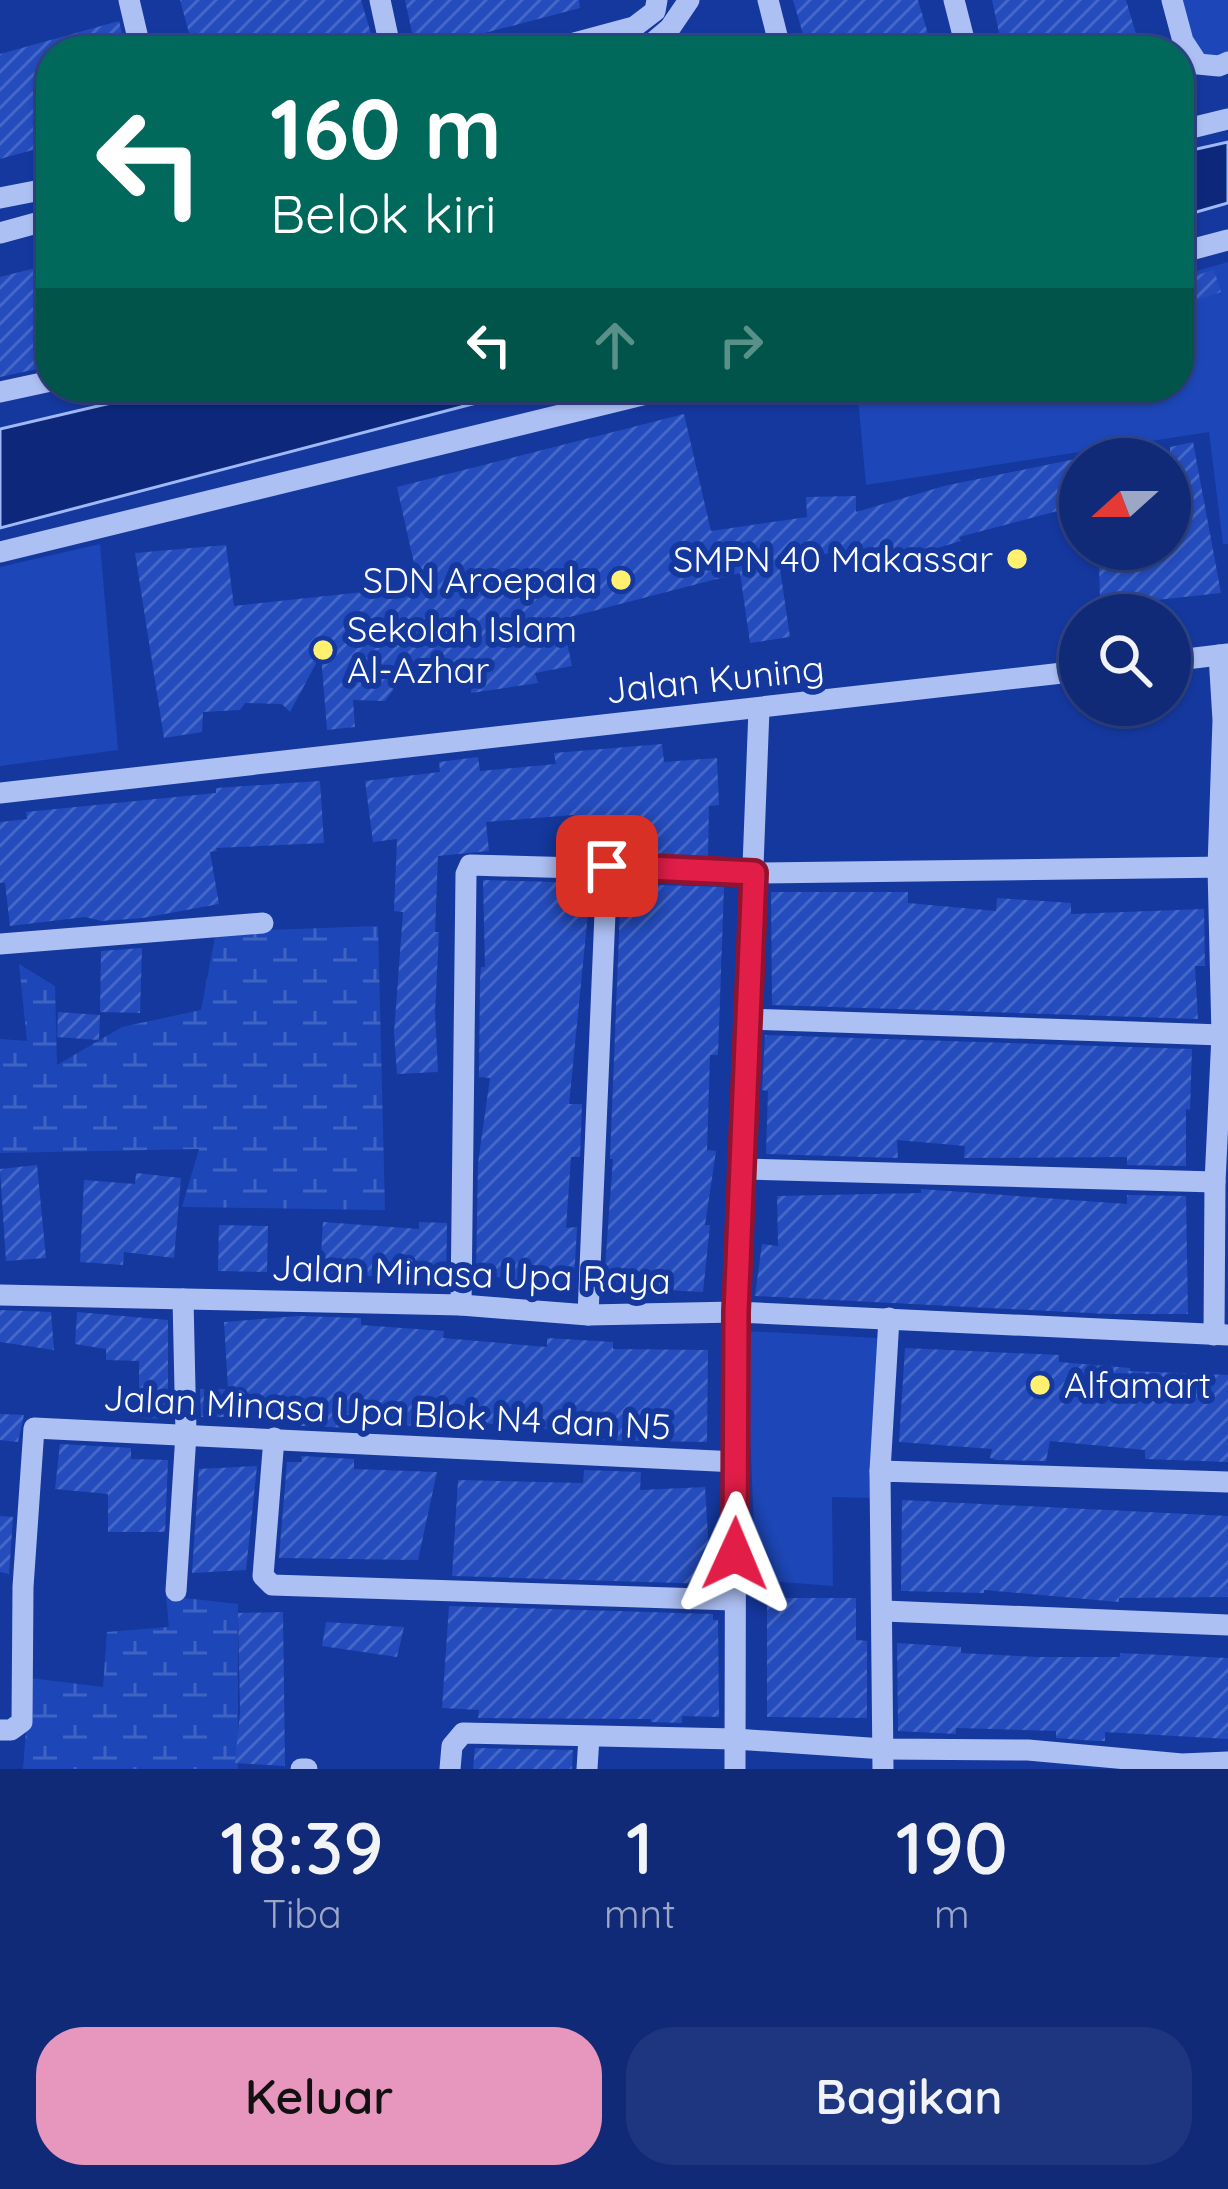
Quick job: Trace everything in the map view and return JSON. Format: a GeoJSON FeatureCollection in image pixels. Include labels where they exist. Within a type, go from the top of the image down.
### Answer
{"type":"FeatureCollection","features":[{"type":"Feature","properties":{"kind":"street"},"geometry":{"type":"LineString","coordinates":[[129,0],[138,36]]}},
{"type":"Feature","properties":{"kind":"street"},"geometry":{"type":"LineString","coordinates":[[380,0],[388,36]]}},
{"type":"Feature","properties":{"kind":"street"},"geometry":{"type":"LineString","coordinates":[[601,36],[634,27],[655,11],[657,0]]}},
{"type":"Feature","properties":{"kind":"street"},"geometry":{"type":"LineString","coordinates":[[660,36],[689,0]]}},
{"type":"Feature","properties":{"kind":"street"},"geometry":{"type":"LineString","coordinates":[[768,0],[777,36]]}},
{"type":"Feature","properties":{"kind":"street"},"geometry":{"type":"LineString","coordinates":[[953,0],[963,36]]}},
{"type":"Feature","properties":{"kind":"street"},"geometry":{"type":"LineString","coordinates":[[1172,0],[1182,36]]}},
{"type":"Feature","properties":{"kind":"street"},"geometry":{"type":"LineString","coordinates":[[634,27],[636,36]]}},
{"type":"Feature","properties":{"kind":"street"},"geometry":{"type":"LineString","coordinates":[[1194,58],[1198,64],[1228,62]]}},
{"type":"Feature","properties":{"kind":"street"},"geometry":{"type":"LineString","coordinates":[[1194,127],[1228,119]]}},
{"type":"Feature","properties":{"kind":"street"},"geometry":{"type":"LineString","coordinates":[[0,198],[36,191]]}},
{"type":"Feature","properties":{"kind":"street"},"geometry":{"type":"LineString","coordinates":[[0,232],[36,223]]}},
{"type":"Feature","properties":{"kind":"street"},"geometry":{"type":"LineString","coordinates":[[1194,249],[1228,240]]}},
{"type":"Feature","properties":{"kind":"street"},"geometry":{"type":"LineString","coordinates":[[0,392],[36,385]]}},
{"type":"Feature","properties":{"kind":"street"},"geometry":{"type":"LineString","coordinates":[[0,552],[613,402]]}},
{"type":"Feature","properties":{"kind":"street"},"geometry":{"type":"LineString","coordinates":[[1191,659],[1224,655],[1222,1036],[1215,1182],[1221,1335]]}},
{"type":"Feature","properties":{"kind":"street","name":"Jalan Kuning"},"geometry":{"type":"LineString","coordinates":[[0,793],[1059,673]]}},
{"type":"Feature","properties":{"kind":"street"},"geometry":{"type":"LineString","coordinates":[[735,1769],[736,1312],[759,709]]}},
{"type":"Feature","properties":{"kind":"street"},"geometry":{"type":"LineString","coordinates":[[460,1305],[466,868],[475,864],[607,866],[754,873],[1223,867]]}},
{"type":"Feature","properties":{"kind":"street"},"geometry":{"type":"LineString","coordinates":[[588,1316],[607,866]]}},
{"type":"Feature","properties":{"kind":"street"},"geometry":{"type":"LineString","coordinates":[[0,944],[263,923]]}},
{"type":"Feature","properties":{"kind":"street"},"geometry":{"type":"LineString","coordinates":[[747,1019],[1222,1036]]}},
{"type":"Feature","properties":{"kind":"street"},"geometry":{"type":"LineString","coordinates":[[742,1169],[1215,1182]]}},
{"type":"Feature","properties":{"kind":"street","name":"Jalan Minasa Upa Raya"},"geometry":{"type":"LineString","coordinates":[[0,1295],[460,1305],[588,1316],[736,1312],[1221,1335]]}},
{"type":"Feature","properties":{"kind":"street"},"geometry":{"type":"LineString","coordinates":[[176,1591],[186,1434],[183,1299]]}},
{"type":"Feature","properties":{"kind":"street"},"geometry":{"type":"LineString","coordinates":[[884,1759],[880,1471],[889,1318]]}},
{"type":"Feature","properties":{"kind":"street","name":"Jalan Minasa Upa Blok N4 dan N5"},"geometry":{"type":"LineString","coordinates":[[11,1586],[34,1428],[737,1462]]}},
{"type":"Feature","properties":{"kind":"street"},"geometry":{"type":"LineString","coordinates":[[274,1438],[263,1576],[272,1585],[734,1600]]}},
{"type":"Feature","properties":{"kind":"street"},"geometry":{"type":"LineString","coordinates":[[880,1471],[1228,1482]]}},
{"type":"Feature","properties":{"kind":"street"},"geometry":{"type":"LineString","coordinates":[[0,1730],[11,1730],[22,1722],[11,1586]]}},
{"type":"Feature","properties":{"kind":"street"},"geometry":{"type":"LineString","coordinates":[[884,1611],[1228,1625]]}},
{"type":"Feature","properties":{"kind":"street"},"geometry":{"type":"LineString","coordinates":[[450,1769],[452,1746],[463,1733],[735,1739],[884,1759],[1182,1766],[1228,1762]]}},
{"type":"Feature","properties":{"kind":"street"},"geometry":{"type":"LineString","coordinates":[[587,1769],[589,1737]]}},
{"type":"Feature","properties":{"kind":"green space"},"geometry":{"type":"Polygon","coordinates":[[[1172,0],[1228,0],[1228,67],[1194,76],[1194,36],[1180,36],[1172,0]]]}},
{"type":"Feature","properties":{"kind":"green space"},"geometry":{"type":"Polygon","coordinates":[[[1228,262],[1228,544],[1223,544],[1209,432],[1170,438],[1059,438],[1059,455],[866,485],[858,402],[1194,402],[1194,272],[1228,262]]]}},
{"type":"Feature","properties":{"kind":"green space"},"geometry":{"type":"Polygon","coordinates":[[[100,544],[118,750],[0,766],[0,567],[100,544]]]}},
{"type":"Feature","properties":{"kind":"green space"},"geometry":{"type":"Polygon","coordinates":[[[378,926],[385,1210],[182,1207],[199,1149],[0,1153],[0,1039],[27,1041],[19,964],[55,986],[57,1065],[122,1027],[201,1010],[216,932],[378,926]]]}},
{"type":"Feature","properties":{"kind":"green space"},"geometry":{"type":"Polygon","coordinates":[[[746,1331],[877,1338],[875,1498],[832,1497],[833,1586],[756,1580],[746,1331]]]}},
{"type":"Feature","properties":{"kind":"green space"},"geometry":{"type":"Polygon","coordinates":[[[166,1596],[238,1604],[238,1769],[23,1769],[30,1678],[103,1687],[107,1632],[169,1627],[166,1596]]]}},
{"type":"Feature","properties":{"kind":"shaded area"},"geometry":{"type":"Polygon","coordinates":[[[1228,142],[1228,203],[1194,213],[1194,150],[1228,142]]]}},
{"type":"Feature","properties":{"kind":"shaded area"},"geometry":{"type":"Polygon","coordinates":[[[115,402],[480,402],[0,528],[0,429],[115,402]]]}},
{"type":"Feature","properties":{"kind":"building"},"geometry":{"type":"Polygon","coordinates":[[[180,0],[361,0],[372,36],[190,36],[180,0]]]}},
{"type":"Feature","properties":{"kind":"building"},"geometry":{"type":"Polygon","coordinates":[[[405,0],[579,0],[580,8],[473,36],[413,36],[405,0]]]}},
{"type":"Feature","properties":{"kind":"building"},"geometry":{"type":"Polygon","coordinates":[[[793,0],[918,0],[929,36],[804,36],[793,0]]]}},
{"type":"Feature","properties":{"kind":"building"},"geometry":{"type":"Polygon","coordinates":[[[992,0],[1126,0],[1137,36],[1000,36],[992,0]]]}},
{"type":"Feature","properties":{"kind":"building"},"geometry":{"type":"Polygon","coordinates":[[[119,21],[122,36],[65,36],[119,21]]]}},
{"type":"Feature","properties":{"kind":"building"},"geometry":{"type":"Polygon","coordinates":[[[36,44],[36,149],[0,159],[0,54],[36,44]]]}},
{"type":"Feature","properties":{"kind":"building"},"geometry":{"type":"Polygon","coordinates":[[[36,268],[36,369],[0,377],[0,277],[36,268]]]}},
{"type":"Feature","properties":{"kind":"building"},"geometry":{"type":"Polygon","coordinates":[[[1214,270],[1221,292],[1194,301],[1194,276],[1214,270]]]}},
{"type":"Feature","properties":{"kind":"building","name":"Sekolah Islam Al-Azhar"},"geometry":{"type":"Polygon","coordinates":[[[684,414],[711,531],[807,517],[806,497],[856,496],[856,512],[944,486],[1059,462],[1059,511],[959,537],[961,541],[891,562],[888,552],[778,555],[790,637],[750,643],[740,573],[562,619],[572,666],[535,673],[538,683],[471,693],[473,673],[399,682],[385,701],[353,700],[355,727],[327,730],[321,654],[290,712],[282,704],[245,703],[240,710],[203,712],[202,732],[164,738],[135,553],[226,545],[234,606],[419,586],[397,487],[684,414]]]}},
{"type":"Feature","properties":{"kind":"building"},"geometry":{"type":"Polygon","coordinates":[[[1191,442],[1221,593],[1100,594],[1099,570],[1191,570],[1191,442]]]}},
{"type":"Feature","properties":{"kind":"building"},"geometry":{"type":"Polygon","coordinates":[[[662,744],[664,762],[717,758],[719,805],[709,806],[708,857],[580,853],[573,815],[486,822],[489,851],[438,856],[438,1072],[397,1074],[394,1033],[403,912],[394,911],[397,839],[373,842],[365,781],[440,772],[439,762],[478,757],[480,771],[556,764],[554,753],[662,744]]]}},
{"type":"Feature","properties":{"kind":"building"},"geometry":{"type":"Polygon","coordinates":[[[320,781],[324,843],[216,848],[210,852],[219,904],[143,918],[102,921],[85,917],[10,926],[5,883],[0,883],[0,822],[27,819],[26,812],[216,793],[216,788],[320,781]]]}},
{"type":"Feature","properties":{"kind":"building"},"geometry":{"type":"Polygon","coordinates":[[[483,880],[591,883],[569,1104],[582,1104],[580,1157],[571,1157],[566,1228],[577,1227],[574,1281],[525,1282],[476,1273],[478,1163],[490,1078],[479,1077],[480,979],[481,967],[485,967],[483,880]]]}},
{"type":"Feature","properties":{"kind":"building"},"geometry":{"type":"Polygon","coordinates":[[[621,884],[724,887],[718,1055],[710,1055],[707,1150],[716,1151],[705,1225],[710,1225],[703,1292],[610,1287],[610,1281],[604,1281],[613,1159],[621,884]]]}},
{"type":"Feature","properties":{"kind":"building"},"geometry":{"type":"Polygon","coordinates":[[[771,892],[908,892],[908,903],[996,911],[997,898],[1071,903],[1071,914],[1204,909],[1205,966],[1195,966],[1198,1019],[772,1005],[771,892]]]}},
{"type":"Feature","properties":{"kind":"building"},"geometry":{"type":"Polygon","coordinates":[[[142,948],[140,1013],[100,1012],[101,951],[142,948]]]}},
{"type":"Feature","properties":{"kind":"building"},"geometry":{"type":"Polygon","coordinates":[[[58,1012],[100,1015],[99,1040],[57,1037],[58,1012]]]}},
{"type":"Feature","properties":{"kind":"building"},"geometry":{"type":"Polygon","coordinates":[[[765,1035],[1192,1049],[1186,1166],[1127,1165],[1127,1157],[964,1158],[965,1146],[897,1140],[898,1158],[766,1154],[765,1035]]]}},
{"type":"Feature","properties":{"kind":"building"},"geometry":{"type":"Polygon","coordinates":[[[37,1165],[46,1258],[6,1261],[0,1169],[37,1165]]]}},
{"type":"Feature","properties":{"kind":"building"},"geometry":{"type":"Polygon","coordinates":[[[136,1173],[181,1178],[174,1258],[124,1252],[123,1265],[80,1262],[84,1180],[135,1184],[136,1173]]]}},
{"type":"Feature","properties":{"kind":"building"},"geometry":{"type":"Polygon","coordinates":[[[921,1189],[1127,1204],[1127,1195],[1186,1196],[1188,1314],[755,1296],[762,1244],[778,1246],[777,1196],[921,1193],[921,1189]]]}},
{"type":"Feature","properties":{"kind":"building"},"geometry":{"type":"Polygon","coordinates":[[[323,1222],[419,1229],[419,1222],[447,1223],[446,1281],[320,1273],[323,1222]]]}},
{"type":"Feature","properties":{"kind":"building"},"geometry":{"type":"Polygon","coordinates":[[[219,1225],[268,1226],[267,1272],[218,1271],[219,1225]]]}},
{"type":"Feature","properties":{"kind":"building"},"geometry":{"type":"Polygon","coordinates":[[[0,1310],[51,1312],[54,1350],[0,1342],[0,1310]]]}},
{"type":"Feature","properties":{"kind":"building"},"geometry":{"type":"Polygon","coordinates":[[[77,1312],[168,1320],[168,1419],[139,1418],[139,1361],[106,1360],[106,1349],[75,1344],[77,1312]]]}},
{"type":"Feature","properties":{"kind":"building"},"geometry":{"type":"Polygon","coordinates":[[[299,1316],[361,1318],[361,1325],[444,1331],[443,1338],[547,1347],[547,1338],[613,1342],[613,1349],[708,1350],[707,1442],[585,1440],[585,1433],[438,1419],[437,1428],[354,1421],[354,1428],[301,1426],[301,1418],[230,1422],[230,1417],[201,1417],[200,1389],[228,1389],[224,1322],[299,1316]]]}},
{"type":"Feature","properties":{"kind":"building"},"geometry":{"type":"Polygon","coordinates":[[[905,1348],[1059,1355],[1059,1362],[1130,1371],[1228,1375],[1228,1462],[1145,1459],[1145,1450],[1050,1441],[1046,1461],[997,1460],[990,1458],[992,1449],[899,1442],[905,1348]]]}},
{"type":"Feature","properties":{"kind":"building"},"geometry":{"type":"Polygon","coordinates":[[[0,1414],[24,1415],[18,1442],[0,1440],[0,1414]]]}},
{"type":"Feature","properties":{"kind":"building"},"geometry":{"type":"Polygon","coordinates":[[[60,1444],[131,1448],[131,1459],[168,1460],[165,1532],[108,1532],[108,1494],[55,1489],[60,1444]]]}},
{"type":"Feature","properties":{"kind":"building"},"geometry":{"type":"Polygon","coordinates":[[[301,1456],[354,1459],[354,1469],[437,1472],[418,1560],[279,1558],[287,1462],[302,1462],[301,1456]]]}},
{"type":"Feature","properties":{"kind":"building"},"geometry":{"type":"Polygon","coordinates":[[[257,1466],[246,1570],[192,1573],[199,1469],[257,1466]]]}},
{"type":"Feature","properties":{"kind":"building"},"geometry":{"type":"Polygon","coordinates":[[[584,1470],[641,1472],[640,1490],[705,1487],[711,1584],[452,1576],[458,1480],[583,1483],[584,1470]]]}},
{"type":"Feature","properties":{"kind":"building"},"geometry":{"type":"Polygon","coordinates":[[[902,1500],[1228,1516],[1228,1597],[1119,1598],[1119,1602],[984,1590],[901,1591],[902,1500]]]}},
{"type":"Feature","properties":{"kind":"building"},"geometry":{"type":"Polygon","coordinates":[[[0,1516],[13,1517],[9,1574],[0,1572],[0,1516]]]}},
{"type":"Feature","properties":{"kind":"building"},"geometry":{"type":"Polygon","coordinates":[[[767,1598],[856,1598],[856,1640],[867,1641],[867,1718],[767,1717],[767,1598]]]}},
{"type":"Feature","properties":{"kind":"building"},"geometry":{"type":"Polygon","coordinates":[[[449,1606],[713,1614],[713,1620],[718,1620],[719,1717],[682,1716],[682,1723],[478,1718],[479,1710],[442,1708],[449,1606]]]}},
{"type":"Feature","properties":{"kind":"building"},"geometry":{"type":"Polygon","coordinates":[[[283,1612],[285,1766],[235,1763],[240,1712],[238,1613],[283,1612]]]}},
{"type":"Feature","properties":{"kind":"building"},"geometry":{"type":"Polygon","coordinates":[[[326,1622],[404,1627],[397,1657],[322,1646],[326,1622]]]}},
{"type":"Feature","properties":{"kind":"building"},"geometry":{"type":"Polygon","coordinates":[[[897,1643],[1037,1657],[1120,1657],[1120,1653],[1228,1658],[1228,1739],[1105,1732],[1105,1741],[1096,1741],[1056,1738],[1056,1731],[898,1731],[897,1643]]]}},
{"type":"Feature","properties":{"kind":"building"},"geometry":{"type":"Polygon","coordinates":[[[475,1748],[573,1750],[572,1769],[473,1769],[475,1748]]]}},
{"type":"Feature","properties":{"kind":"place","name":"SMPN 40 Makassar"},"geometry":{"type":"Point","coordinates":[1017,559]}},
{"type":"Feature","properties":{"kind":"place","name":"SDN Aroepala"},"geometry":{"type":"Point","coordinates":[621,580]}},
{"type":"Feature","properties":{"kind":"place","name":"Sekolah Islam Al-Azhar"},"geometry":{"type":"Point","coordinates":[323,650]}},
{"type":"Feature","properties":{"kind":"place","name":"Alfamart"},"geometry":{"type":"Point","coordinates":[1040,1385]}},
{"type":"Feature","properties":{"kind":"route"},"geometry":{"type":"LineString","coordinates":[[607,866],[754,873],[736,1312],[735,1554]]}}]}
